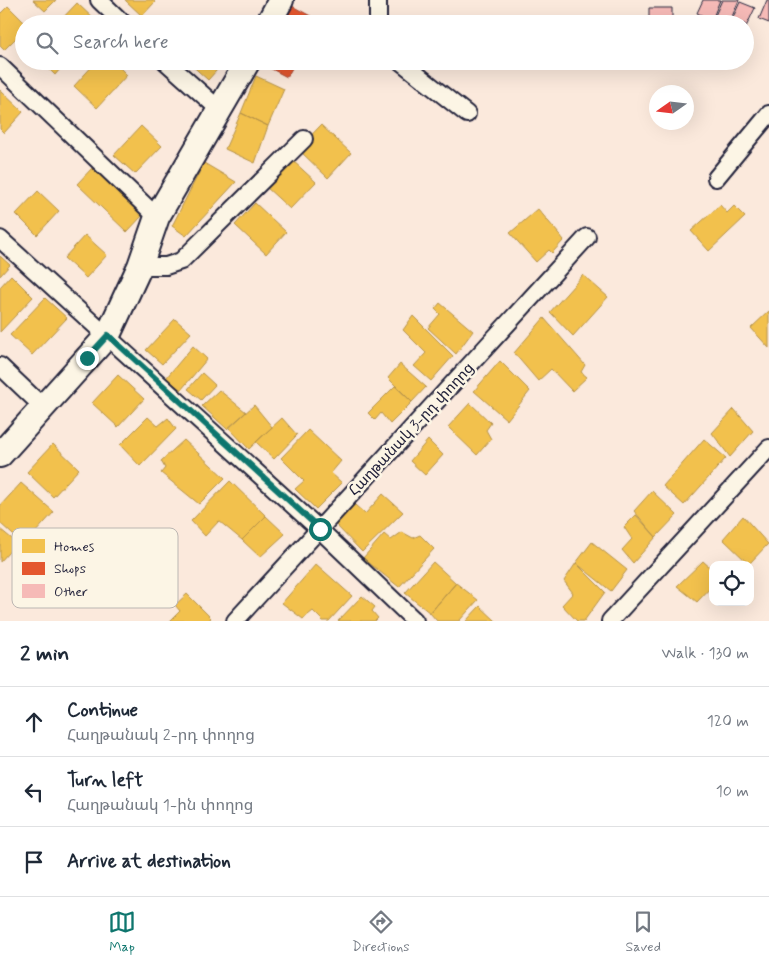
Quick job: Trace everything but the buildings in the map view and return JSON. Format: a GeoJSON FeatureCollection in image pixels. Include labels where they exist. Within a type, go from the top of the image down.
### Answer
{"type":"FeatureCollection","features":[{"type":"Feature","properties":{"kind":"main road"},"geometry":{"type":"LineString","coordinates":[[0,455],[108,335],[140,266],[158,217],[243,70]]}},
{"type":"Feature","properties":{"kind":"street"},"geometry":{"type":"LineString","coordinates":[[99,0],[115,15]]}},
{"type":"Feature","properties":{"kind":"street"},"geometry":{"type":"LineString","coordinates":[[378,0],[378,15]]}},
{"type":"Feature","properties":{"kind":"street"},"geometry":{"type":"LineString","coordinates":[[0,66],[158,217]]}},
{"type":"Feature","properties":{"kind":"street"},"geometry":{"type":"LineString","coordinates":[[175,70],[221,111]]}},
{"type":"Feature","properties":{"kind":"street"},"geometry":{"type":"LineString","coordinates":[[411,70],[467,114]]}},
{"type":"Feature","properties":{"kind":"street"},"geometry":{"type":"LineString","coordinates":[[716,178],[762,132],[769,114]]}},
{"type":"Feature","properties":{"kind":"street"},"geometry":{"type":"LineString","coordinates":[[140,266],[166,266],[181,261],[304,138]]}},
{"type":"Feature","properties":{"kind":"street","name":"Հաղթանակ 3-րդ փողոց"},"geometry":{"type":"LineString","coordinates":[[235,621],[587,237]]}},
{"type":"Feature","properties":{"kind":"street"},"geometry":{"type":"LineString","coordinates":[[0,239],[320,529],[415,621]]}},
{"type":"Feature","properties":{"kind":"street"},"geometry":{"type":"LineString","coordinates":[[0,366],[43,406]]}},
{"type":"Feature","properties":{"kind":"street"},"geometry":{"type":"LineString","coordinates":[[610,621],[769,448]]}},
{"type":"Feature","properties":{"kind":"route"},"geometry":{"type":"LineString","coordinates":[[87,358],[108,335],[320,529]]}}]}
